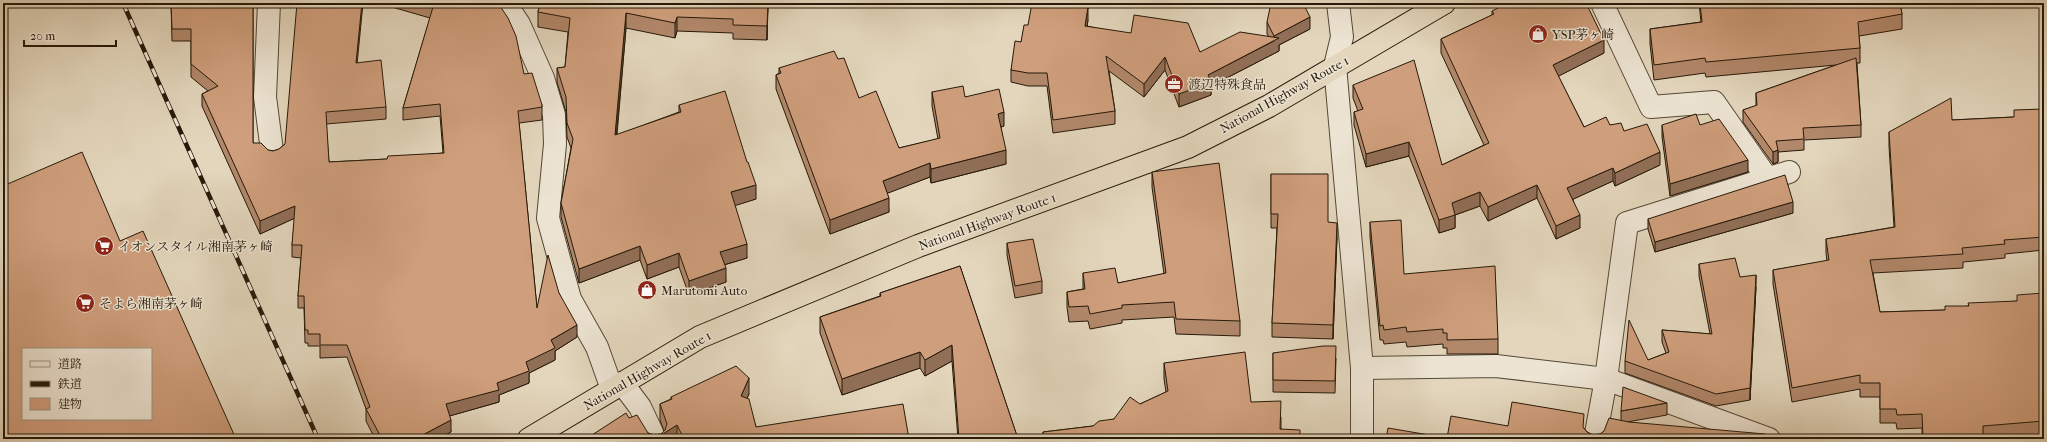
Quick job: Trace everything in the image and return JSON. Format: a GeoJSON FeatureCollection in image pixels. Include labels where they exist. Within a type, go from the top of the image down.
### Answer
{"type":"FeatureCollection","features":[{"type":"Feature","properties":{"kind":"highway","name":"National Highway Route 1"},"geometry":{"type":"LineString","coordinates":[[529,439],[700,337],[918,246],[1188,147],[1269,106],[1444,3]]}},
{"type":"Feature","properties":{"kind":"street"},"geometry":{"type":"LineString","coordinates":[[269,3],[265,97],[272,151]]}},
{"type":"Feature","properties":{"kind":"street"},"geometry":{"type":"LineString","coordinates":[[505,3],[519,24],[543,78],[554,115],[555,144],[548,218],[570,299],[617,386],[640,407],[655,439]]}},
{"type":"Feature","properties":{"kind":"street"},"geometry":{"type":"LineString","coordinates":[[1338,3],[1342,37],[1335,66],[1362,368],[1362,439]]}},
{"type":"Feature","properties":{"kind":"street"},"geometry":{"type":"LineString","coordinates":[[1602,3],[1651,107],[1714,102],[1767,178]]}},
{"type":"Feature","properties":{"kind":"street"},"geometry":{"type":"LineString","coordinates":[[1595,439],[1606,379],[1627,223],[1789,172]]}},
{"type":"Feature","properties":{"kind":"street"},"geometry":{"type":"LineString","coordinates":[[1362,368],[1496,366],[1606,379],[1769,439]]}},
{"type":"Feature","properties":{"kind":"building"},"geometry":{"type":"Polygon","coordinates":[[[171,3],[253,3],[253,143],[261,143],[268,150],[273,151],[279,149],[285,144],[297,3],[362,3],[356,63],[381,60],[386,107],[326,112],[329,162],[387,159],[388,156],[444,153],[440,104],[403,108],[433,7],[420,3],[498,3],[508,18],[516,36],[524,74],[532,73],[542,105],[542,107],[518,111],[537,308],[548,255],[559,293],[577,325],[551,340],[555,348],[526,362],[529,371],[497,383],[499,390],[446,404],[451,420],[415,439],[382,439],[366,409],[370,407],[347,345],[320,345],[320,334],[308,334],[308,330],[305,330],[304,296],[298,296],[302,245],[292,245],[295,206],[260,221],[202,94],[218,86],[191,64],[191,29],[172,29],[171,3]]]}},
{"type":"Feature","properties":{"kind":"building"},"geometry":{"type":"Polygon","coordinates":[[[540,3],[768,3],[767,26],[733,25],[733,19],[677,17],[675,23],[626,13],[615,135],[681,112],[679,105],[725,91],[747,162],[756,185],[731,192],[747,244],[720,252],[726,268],[689,281],[679,253],[647,265],[640,246],[579,269],[561,203],[573,139],[567,123],[566,97],[557,68],[565,67],[570,18],[538,12],[540,3]]]}},
{"type":"Feature","properties":{"kind":"building"},"geometry":{"type":"Polygon","coordinates":[[[1032,3],[1063,3],[1088,7],[1085,26],[1131,33],[1134,15],[1188,23],[1200,52],[1240,32],[1279,38],[1208,75],[1211,82],[1179,94],[1165,57],[1144,84],[1106,56],[1115,111],[1053,120],[1047,73],[1028,73],[1011,70],[1015,41],[1021,42],[1024,25],[1028,25],[1032,3]]]}},
{"type":"Feature","properties":{"kind":"building"},"geometry":{"type":"Polygon","coordinates":[[[1271,3],[1303,3],[1310,17],[1274,36],[1267,22],[1271,3]]]}},
{"type":"Feature","properties":{"kind":"building"},"geometry":{"type":"Polygon","coordinates":[[[1508,3],[1586,3],[1604,40],[1553,65],[1584,127],[1606,117],[1610,125],[1621,123],[1624,131],[1647,124],[1660,152],[1615,173],[1613,168],[1567,188],[1580,215],[1556,226],[1537,185],[1488,207],[1480,192],[1452,203],[1455,215],[1439,220],[1409,142],[1366,154],[1354,112],[1363,109],[1353,85],[1414,60],[1442,165],[1489,143],[1441,39],[1494,14],[1492,11],[1508,3]]]}},
{"type":"Feature","properties":{"kind":"building"},"geometry":{"type":"Polygon","coordinates":[[[1700,3],[1900,3],[1902,14],[1858,22],[1860,48],[1706,62],[1705,58],[1654,65],[1650,29],[1702,22],[1700,3]]]}},
{"type":"Feature","properties":{"kind":"building"},"geometry":{"type":"Polygon","coordinates":[[[834,51],[838,59],[844,58],[859,98],[876,91],[899,148],[940,138],[932,92],[963,86],[965,97],[999,89],[1004,112],[998,114],[1006,150],[931,169],[930,163],[883,181],[889,198],[830,220],[776,75],[781,73],[779,68],[834,51]]]}},
{"type":"Feature","properties":{"kind":"building"},"geometry":{"type":"Polygon","coordinates":[[[1856,58],[1861,125],[1803,128],[1804,139],[1776,141],[1778,150],[1773,152],[1743,110],[1757,105],[1756,93],[1856,58]]]}},
{"type":"Feature","properties":{"kind":"building"},"geometry":{"type":"Polygon","coordinates":[[[1951,98],[1952,120],[2014,117],[2014,110],[2044,109],[2044,237],[2004,240],[2005,244],[1962,248],[1963,254],[1870,260],[1880,312],[1945,310],[1945,306],[1969,306],[1968,303],[2017,301],[2017,295],[2044,293],[2044,421],[1983,426],[1983,439],[1923,439],[1922,414],[1897,415],[1896,409],[1880,409],[1880,383],[1860,383],[1860,375],[1792,388],[1773,270],[1829,260],[1826,239],[1895,227],[1889,132],[1951,98]]]}},
{"type":"Feature","properties":{"kind":"building"},"geometry":{"type":"Polygon","coordinates":[[[1696,114],[1700,125],[1719,119],[1748,160],[1670,184],[1662,125],[1696,114]]]}},
{"type":"Feature","properties":{"kind":"building","name":"そよら湘南茅ヶ崎"},"geometry":{"type":"Polygon","coordinates":[[[82,152],[120,241],[143,231],[236,439],[3,439],[3,186],[82,152]]]}},
{"type":"Feature","properties":{"kind":"building"},"geometry":{"type":"Polygon","coordinates":[[[1219,163],[1240,321],[1176,319],[1174,302],[1122,305],[1122,308],[1090,314],[1088,306],[1069,307],[1067,292],[1085,289],[1083,273],[1115,268],[1118,283],[1166,273],[1152,172],[1219,163]]]}},
{"type":"Feature","properties":{"kind":"building"},"geometry":{"type":"Polygon","coordinates":[[[1271,174],[1328,174],[1328,222],[1337,223],[1333,325],[1272,323],[1278,214],[1271,214],[1271,174]]]}},
{"type":"Feature","properties":{"kind":"building"},"geometry":{"type":"Polygon","coordinates":[[[1785,175],[1793,202],[1655,242],[1648,219],[1785,175]]]}},
{"type":"Feature","properties":{"kind":"building"},"geometry":{"type":"Polygon","coordinates":[[[1401,220],[1404,274],[1495,266],[1498,339],[1447,340],[1447,333],[1443,333],[1443,329],[1407,332],[1406,327],[1384,330],[1383,325],[1380,326],[1370,222],[1401,220]]]}},
{"type":"Feature","properties":{"kind":"building"},"geometry":{"type":"Polygon","coordinates":[[[1033,239],[1042,281],[1015,286],[1007,243],[1033,239]]]}},
{"type":"Feature","properties":{"kind":"building"},"geometry":{"type":"Polygon","coordinates":[[[1735,258],[1740,277],[1756,275],[1750,388],[1716,394],[1625,361],[1629,320],[1648,360],[1669,352],[1662,330],[1712,334],[1699,264],[1735,258]]]}},
{"type":"Feature","properties":{"kind":"building"},"geometry":{"type":"Polygon","coordinates":[[[960,266],[1018,439],[959,439],[952,345],[925,360],[920,352],[842,379],[820,317],[881,296],[880,293],[960,266]]]}},
{"type":"Feature","properties":{"kind":"building"},"geometry":{"type":"Polygon","coordinates":[[[1323,346],[1336,346],[1335,381],[1273,380],[1273,353],[1323,346]]]}},
{"type":"Feature","properties":{"kind":"building"},"geometry":{"type":"Polygon","coordinates":[[[1245,352],[1251,402],[1281,401],[1280,429],[1300,430],[1300,439],[1044,439],[1043,432],[1093,426],[1099,421],[1114,419],[1130,397],[1140,404],[1168,391],[1164,363],[1245,352]]]}},
{"type":"Feature","properties":{"kind":"building"},"geometry":{"type":"Polygon","coordinates":[[[736,366],[749,378],[741,396],[749,399],[756,427],[903,404],[909,439],[684,439],[677,425],[655,439],[595,439],[592,435],[626,413],[629,418],[637,415],[648,433],[654,435],[661,434],[665,430],[667,424],[660,404],[672,399],[671,397],[736,366]]]}},
{"type":"Feature","properties":{"kind":"building"},"geometry":{"type":"Polygon","coordinates":[[[1623,387],[1667,403],[1621,411],[1623,387]]]}},
{"type":"Feature","properties":{"kind":"building"},"geometry":{"type":"Polygon","coordinates":[[[1512,402],[1584,414],[1583,427],[1587,432],[1593,435],[1600,434],[1604,431],[1609,418],[1629,422],[1765,434],[1765,439],[1386,439],[1388,428],[1447,438],[1451,416],[1508,426],[1512,402]]]}},
{"type":"Feature","properties":{"kind":"railway"},"geometry":{"type":"LineString","coordinates":[[123,3],[318,439]]}},
{"type":"Feature","properties":{"kind":"place","name":"YSP茅ヶ崎"},"geometry":{"type":"Point","coordinates":[1538,34]}},
{"type":"Feature","properties":{"kind":"place","name":"渡辺特殊食品"},"geometry":{"type":"Point","coordinates":[1174,84]}},
{"type":"Feature","properties":{"kind":"place","name":"イオンスタイル湘南茅ヶ崎"},"geometry":{"type":"Point","coordinates":[104,246]}},
{"type":"Feature","properties":{"kind":"place","name":"Marutomi Auto"},"geometry":{"type":"Point","coordinates":[647,290]}},
{"type":"Feature","properties":{"kind":"place","name":"そよら湘南茅ヶ崎"},"geometry":{"type":"Point","coordinates":[85,303]}}]}
